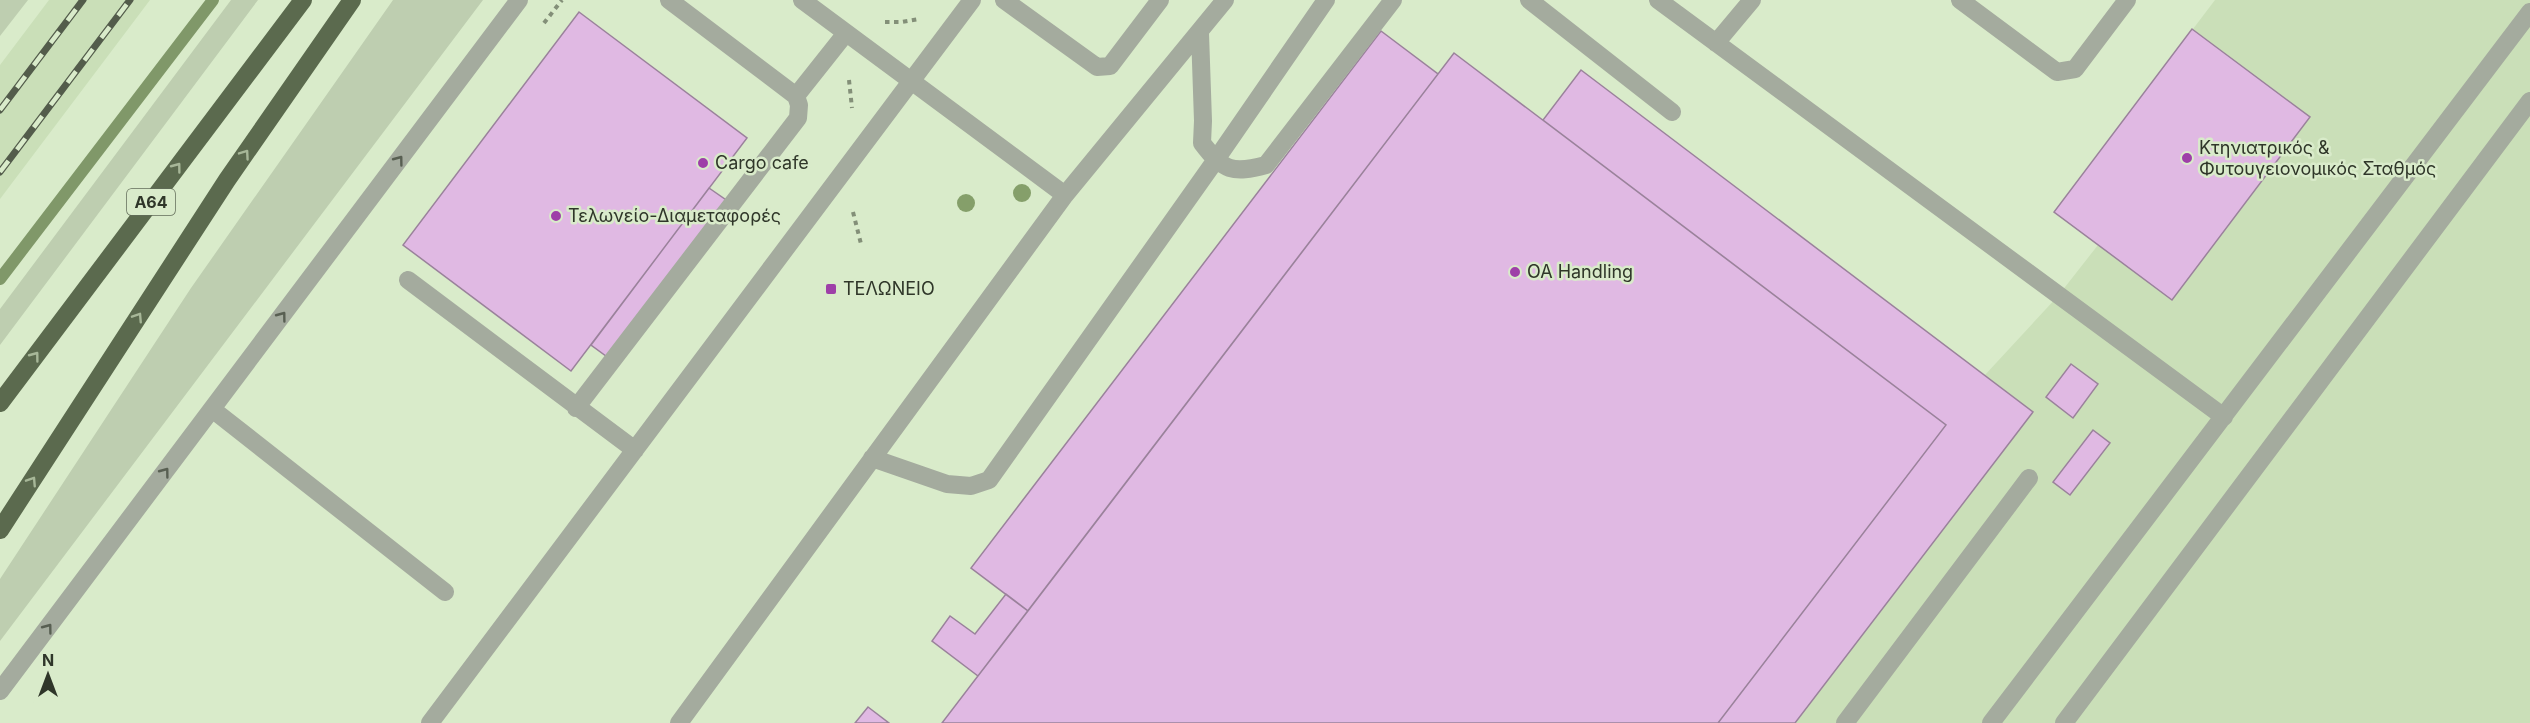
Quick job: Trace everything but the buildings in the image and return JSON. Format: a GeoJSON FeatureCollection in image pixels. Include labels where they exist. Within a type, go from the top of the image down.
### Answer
{"type":"FeatureCollection","features":[{"type":"Feature","properties":{"kind":"highway","name":"Α64"},"geometry":{"type":"LineString","coordinates":[[0,403],[303,0]]}},
{"type":"Feature","properties":{"kind":"highway"},"geometry":{"type":"LineString","coordinates":[[0,530],[227,180],[352,0]]}},
{"type":"Feature","properties":{"kind":"street"},"geometry":{"type":"LineString","coordinates":[[0,691],[519,0]]}},
{"type":"Feature","properties":{"kind":"street"},"geometry":{"type":"LineString","coordinates":[[576,408],[798,118],[799,105],[796,96],[669,0]]}},
{"type":"Feature","properties":{"kind":"street"},"geometry":{"type":"LineString","coordinates":[[802,0],[1065,195]]}},
{"type":"Feature","properties":{"kind":"street"},"geometry":{"type":"LineString","coordinates":[[430,723],[972,0]]}},
{"type":"Feature","properties":{"kind":"street"},"geometry":{"type":"LineString","coordinates":[[1004,0],[1097,67],[1104,68],[1110,66],[1160,0]]}},
{"type":"Feature","properties":{"kind":"street"},"geometry":{"type":"LineString","coordinates":[[679,723],[1065,195],[1225,0]]}},
{"type":"Feature","properties":{"kind":"street"},"geometry":{"type":"LineString","coordinates":[[872,458],[947,484],[971,486],[989,480],[1326,0]]}},
{"type":"Feature","properties":{"kind":"street"},"geometry":{"type":"LineString","coordinates":[[1200,33],[1202,143],[1215,161],[1231,170],[1246,170],[1266,165],[1393,0]]}},
{"type":"Feature","properties":{"kind":"street"},"geometry":{"type":"LineString","coordinates":[[1528,0],[1672,112]]}},
{"type":"Feature","properties":{"kind":"street"},"geometry":{"type":"LineString","coordinates":[[1658,0],[2224,417]]}},
{"type":"Feature","properties":{"kind":"street"},"geometry":{"type":"LineString","coordinates":[[1716,43],[1752,0]]}},
{"type":"Feature","properties":{"kind":"street"},"geometry":{"type":"LineString","coordinates":[[1960,0],[2057,72],[2075,69],[2127,0]]}},
{"type":"Feature","properties":{"kind":"street"},"geometry":{"type":"LineString","coordinates":[[1991,723],[2530,12]]}},
{"type":"Feature","properties":{"kind":"street"},"geometry":{"type":"LineString","coordinates":[[796,96],[846,33]]}},
{"type":"Feature","properties":{"kind":"street"},"geometry":{"type":"LineString","coordinates":[[2064,723],[2530,101]]}},
{"type":"Feature","properties":{"kind":"street"},"geometry":{"type":"LineString","coordinates":[[408,280],[635,450]]}},
{"type":"Feature","properties":{"kind":"street"},"geometry":{"type":"LineString","coordinates":[[212,409],[445,592]]}},
{"type":"Feature","properties":{"kind":"street"},"geometry":{"type":"LineString","coordinates":[[1845,723],[2029,478]]}},
{"type":"Feature","properties":{"kind":"path"},"geometry":{"type":"LineString","coordinates":[[828,54],[844,69],[850,82],[852,96],[850,119]]}},
{"type":"Feature","properties":{"kind":"shaded area"},"geometry":{"type":"Polygon","coordinates":[[[0,0],[28,0],[0,36],[0,0]]]}},
{"type":"Feature","properties":{"kind":"shaded area"},"geometry":{"type":"Polygon","coordinates":[[[49,0],[150,0],[0,199],[0,65],[49,0]]]}},
{"type":"Feature","properties":{"kind":"shaded area"},"geometry":{"type":"Polygon","coordinates":[[[231,0],[258,0],[0,345],[0,309],[231,0]]]}},
{"type":"Feature","properties":{"kind":"shaded area"},"geometry":{"type":"Polygon","coordinates":[[[393,0],[483,0],[0,641],[0,579],[191,288],[393,0]]]}},
{"type":"Feature","properties":{"kind":"shaded area"},"geometry":{"type":"Polygon","coordinates":[[[2215,0],[2530,0],[2530,723],[1718,723],[1984,376],[2058,296],[2098,245],[2054,212],[2215,0]]]}},
{"type":"Feature","properties":{"kind":"waterway"},"geometry":{"type":"LineString","coordinates":[[0,279],[213,0]]}},
{"type":"Feature","properties":{"kind":"railway"},"geometry":{"type":"LineString","coordinates":[[0,110],[83,0]]}},
{"type":"Feature","properties":{"kind":"railway"},"geometry":{"type":"LineString","coordinates":[[0,172],[130,0]]}},
{"type":"Feature","properties":{"kind":"place","name":"Κτηνιατρικός & Φυτουγειονομικός Σταθμός"},"geometry":{"type":"Point","coordinates":[2187,158]}},
{"type":"Feature","properties":{"kind":"place","name":"Cargo cafe"},"geometry":{"type":"Point","coordinates":[703,163]}},
{"type":"Feature","properties":{"kind":"place","name":"Τελωνείο-Διαμεταφορές"},"geometry":{"type":"Point","coordinates":[556,216]}},
{"type":"Feature","properties":{"kind":"place","name":"OA Handling"},"geometry":{"type":"Point","coordinates":[1515,272]}},
{"type":"Feature","properties":{"kind":"place","name":"ΤΕΛΩΝΕΙΟ"},"geometry":{"type":"Point","coordinates":[831,289]}}]}
